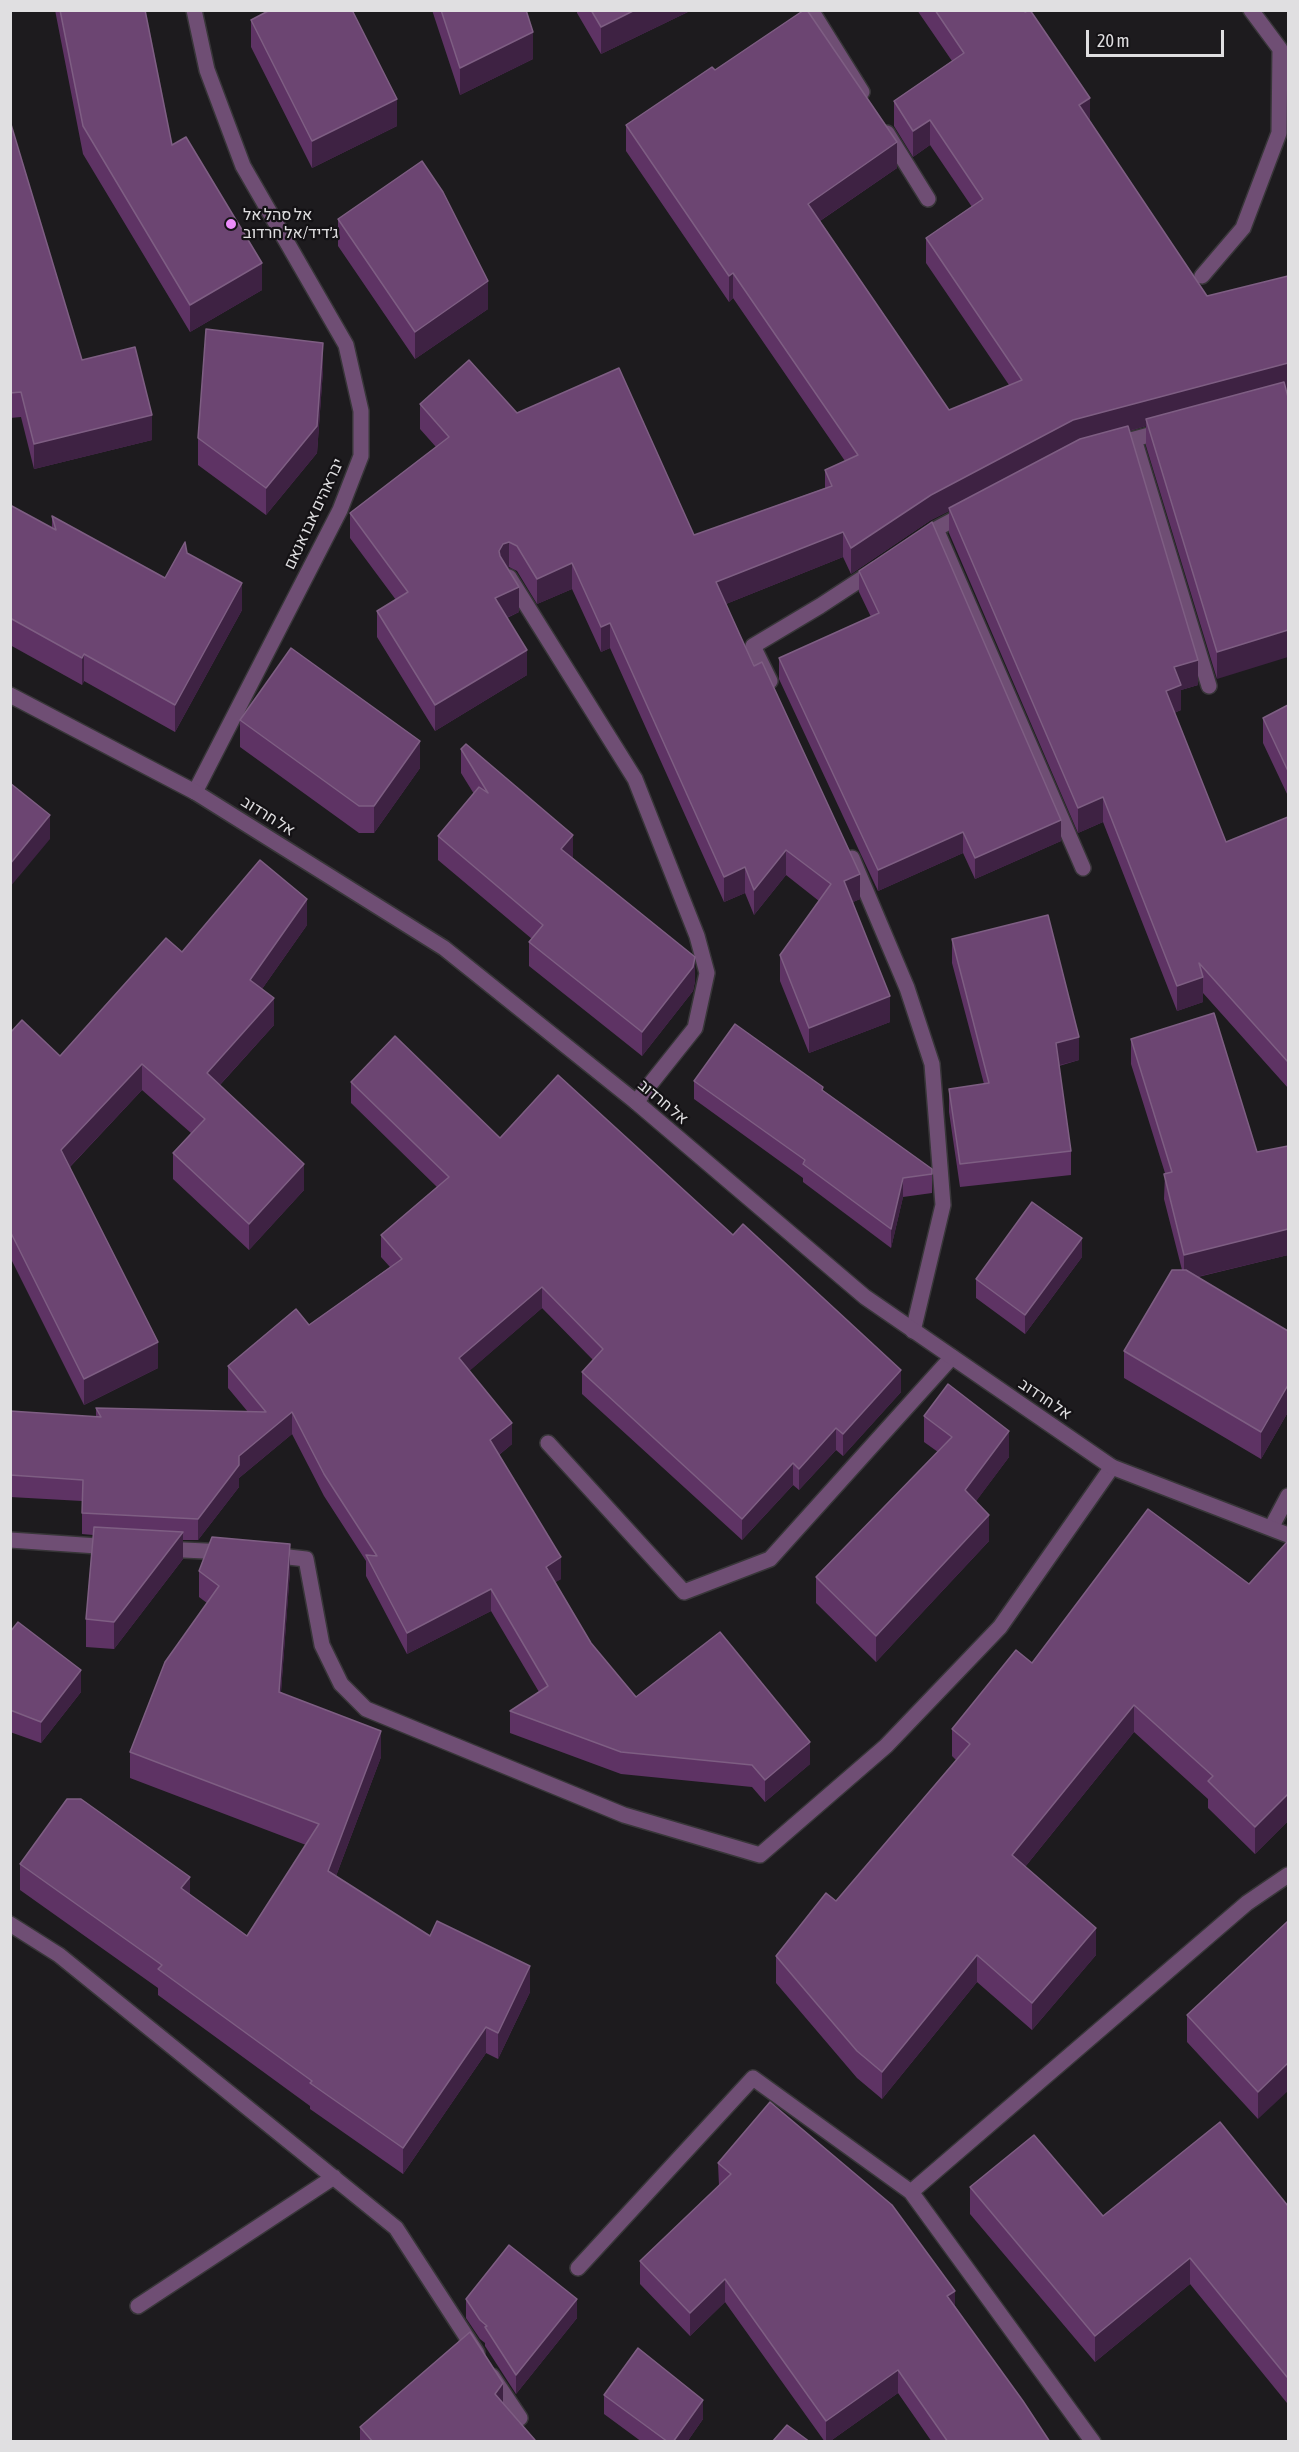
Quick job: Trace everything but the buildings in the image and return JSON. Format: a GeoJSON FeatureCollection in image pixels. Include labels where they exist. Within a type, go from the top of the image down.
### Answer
{"type":"FeatureCollection","features":[{"type":"Feature","properties":{"kind":"street","name":"יבראהים אבו אנאם"},"geometry":{"type":"LineString","coordinates":[[194,10],[207,70],[243,166],[346,345],[361,411],[361,456],[340,510],[195,792]]}},
{"type":"Feature","properties":{"kind":"street"},"geometry":{"type":"LineString","coordinates":[[811,10],[928,199]]}},
{"type":"Feature","properties":{"kind":"street"},"geometry":{"type":"LineString","coordinates":[[1202,276],[1243,228],[1279,133],[1280,49],[1251,10]]}},
{"type":"Feature","properties":{"kind":"street"},"geometry":{"type":"LineString","coordinates":[[1099,449],[1178,428]]}},
{"type":"Feature","properties":{"kind":"street"},"geometry":{"type":"LineString","coordinates":[[1134,440],[1209,686]]}},
{"type":"Feature","properties":{"kind":"street"},"geometry":{"type":"LineString","coordinates":[[976,508],[931,532],[1083,868]]}},
{"type":"Feature","properties":{"kind":"street"},"geometry":{"type":"LineString","coordinates":[[778,700],[753,645],[820,606],[888,561]]}},
{"type":"Feature","properties":{"kind":"street"},"geometry":{"type":"LineString","coordinates":[[509,577],[635,779],[697,936],[706,973],[694,1028],[636,1102]]}},
{"type":"Feature","properties":{"kind":"street","name":"אל חרדוב"},"geometry":{"type":"LineString","coordinates":[[10,695],[195,792],[444,948],[636,1102],[865,1298],[1112,1467],[1288,1535]]}},
{"type":"Feature","properties":{"kind":"street"},"geometry":{"type":"LineString","coordinates":[[844,841],[907,988],[932,1064],[943,1205],[913,1330]]}},
{"type":"Feature","properties":{"kind":"street"},"geometry":{"type":"LineString","coordinates":[[548,1443],[684,1592],[770,1559],[952,1357]]}},
{"type":"Feature","properties":{"kind":"street"},"geometry":{"type":"LineString","coordinates":[[261,1554],[306,1559],[322,1645],[341,1684],[366,1710],[624,1815],[759,1855],[886,1746],[1000,1627],[1112,1467]]}},
{"type":"Feature","properties":{"kind":"street"},"geometry":{"type":"LineString","coordinates":[[1271,1528],[1288,1496]]}},
{"type":"Feature","properties":{"kind":"street"},"geometry":{"type":"LineString","coordinates":[[10,1540],[122,1547]]}},
{"type":"Feature","properties":{"kind":"street"},"geometry":{"type":"LineString","coordinates":[[145,1548],[238,1552]]}},
{"type":"Feature","properties":{"kind":"street"},"geometry":{"type":"LineString","coordinates":[[911,2192],[1247,1903],[1288,1875]]}},
{"type":"Feature","properties":{"kind":"street"},"geometry":{"type":"LineString","coordinates":[[10,1924],[59,1955],[396,2228],[520,2418]]}},
{"type":"Feature","properties":{"kind":"street"},"geometry":{"type":"LineString","coordinates":[[578,2268],[753,2078],[911,2192],[1093,2442]]}},
{"type":"Feature","properties":{"kind":"street"},"geometry":{"type":"LineString","coordinates":[[138,2306],[334,2177]]}},
{"type":"Feature","properties":{"kind":"place","name":"אל סהל אל ג׳דיד/אל חרדוב"},"geometry":{"type":"Point","coordinates":[231,224]}}]}
